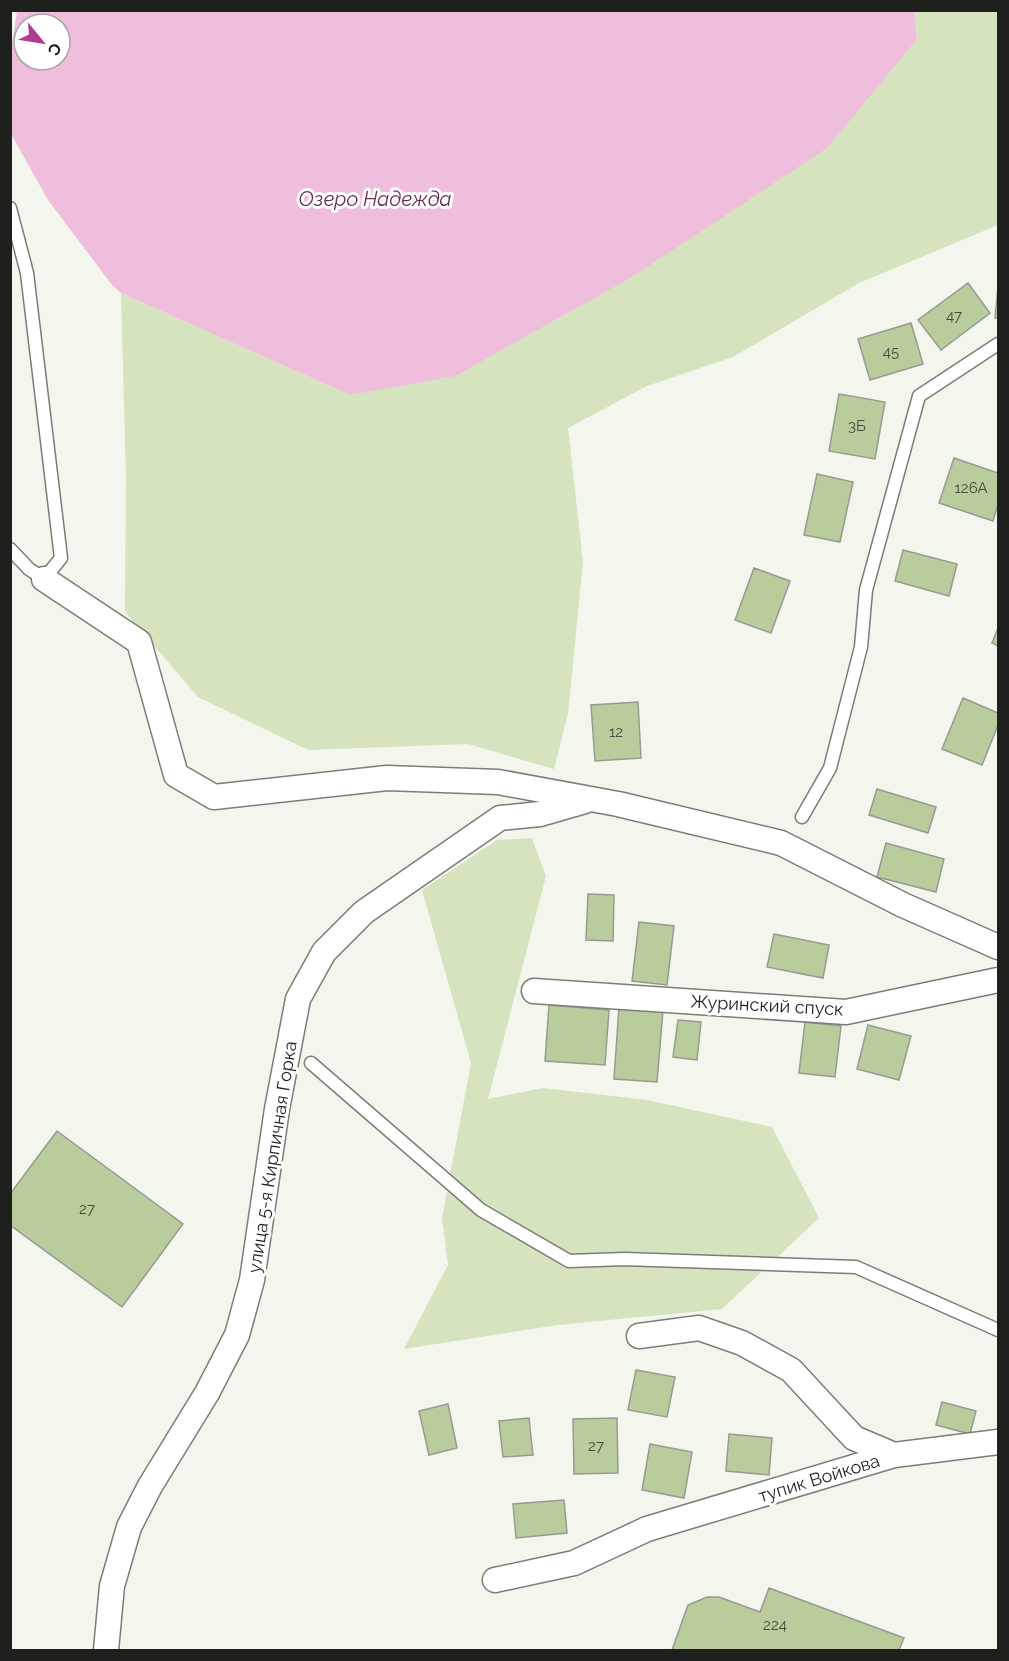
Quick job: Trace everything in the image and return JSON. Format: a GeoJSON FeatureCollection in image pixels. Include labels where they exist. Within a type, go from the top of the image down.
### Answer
{"type":"FeatureCollection","features":[{"type":"Feature","properties":{"kind":"street"},"geometry":{"type":"LineString","coordinates":[[44,579],[139,642],[176,776],[213,797],[387,778],[498,782],[591,799],[781,843],[903,905],[999,947]]}},
{"type":"Feature","properties":{"kind":"street","name":"улица 5-я Кирпичная Горка"},"geometry":{"type":"LineString","coordinates":[[106,1650],[112,1586],[129,1527],[150,1486],[207,1393],[237,1335],[252,1280],[277,1109],[298,999],[324,952],[364,912],[500,818],[540,814],[591,799]]}},
{"type":"Feature","properties":{"kind":"street","name":"Журинский спуск"},"geometry":{"type":"LineString","coordinates":[[534,991],[846,1011],[999,980]]}},
{"type":"Feature","properties":{"kind":"street","name":"тупик Войкова"},"geometry":{"type":"LineString","coordinates":[[639,1336],[699,1328],[742,1343],[791,1370],[854,1438],[894,1455]]}},
{"type":"Feature","properties":{"kind":"street"},"geometry":{"type":"LineString","coordinates":[[894,1455],[999,1442]]}},
{"type":"Feature","properties":{"kind":"street","name":"тупик Войкова"},"geometry":{"type":"LineString","coordinates":[[495,1580],[574,1563],[647,1529],[722,1509],[861,1463],[894,1455]]}},
{"type":"Feature","properties":{"kind":"lane"},"geometry":{"type":"LineString","coordinates":[[10,208],[27,273],[61,558],[44,579],[29,569],[10,549]]}},
{"type":"Feature","properties":{"kind":"lane"},"geometry":{"type":"LineString","coordinates":[[802,817],[830,768],[861,647],[866,590],[919,396],[999,344]]}},
{"type":"Feature","properties":{"kind":"lane"},"geometry":{"type":"LineString","coordinates":[[311,1063],[481,1210],[569,1261],[624,1259],[856,1267],[999,1330]]}},
{"type":"Feature","properties":{"kind":"green space"},"geometry":{"type":"Polygon","coordinates":[[[914,11],[998,11],[998,225],[859,283],[733,357],[647,386],[568,428],[583,562],[568,714],[554,769],[468,744],[308,750],[198,697],[125,612],[126,478],[121,293],[350,395],[917,39],[914,11]]]}},
{"type":"Feature","properties":{"kind":"green space"},"geometry":{"type":"Polygon","coordinates":[[[532,838],[546,876],[488,1099],[543,1088],[647,1100],[772,1127],[819,1218],[722,1309],[558,1325],[404,1349],[448,1265],[442,1218],[471,1063],[422,890],[497,840],[532,838]]]}},
{"type":"Feature","properties":{"kind":"water","name":"Озеро Надежда"},"geometry":{"type":"Polygon","coordinates":[[[914,10],[917,39],[827,148],[632,277],[455,376],[350,395],[121,293],[112,285],[48,200],[11,134],[10,58],[12,45],[12,72],[72,72],[72,12],[17,11],[914,10]]]}},
{"type":"Feature","properties":{"kind":"building"},"geometry":{"type":"Polygon","coordinates":[[[968,283],[990,313],[941,350],[918,320],[968,283]]]}},
{"type":"Feature","properties":{"kind":"building"},"geometry":{"type":"Polygon","coordinates":[[[998,286],[998,318],[995,318],[998,286]]]}},
{"type":"Feature","properties":{"kind":"building"},"geometry":{"type":"Polygon","coordinates":[[[911,323],[923,364],[870,380],[858,339],[911,323]]]}},
{"type":"Feature","properties":{"kind":"building"},"geometry":{"type":"Polygon","coordinates":[[[839,394],[885,402],[875,459],[829,451],[839,394]]]}},
{"type":"Feature","properties":{"kind":"building"},"geometry":{"type":"Polygon","coordinates":[[[954,458],[998,473],[998,504],[993,521],[939,503],[954,458]]]}},
{"type":"Feature","properties":{"kind":"building"},"geometry":{"type":"Polygon","coordinates":[[[817,474],[853,482],[840,542],[804,535],[817,474]]]}},
{"type":"Feature","properties":{"kind":"building"},"geometry":{"type":"Polygon","coordinates":[[[903,550],[957,564],[949,596],[895,581],[903,550]]]}},
{"type":"Feature","properties":{"kind":"building"},"geometry":{"type":"Polygon","coordinates":[[[754,568],[790,581],[771,633],[735,620],[754,568]]]}},
{"type":"Feature","properties":{"kind":"building"},"geometry":{"type":"Polygon","coordinates":[[[998,628],[998,646],[992,643],[998,628]]]}},
{"type":"Feature","properties":{"kind":"building"},"geometry":{"type":"Polygon","coordinates":[[[963,698],[998,713],[998,725],[982,765],[942,749],[963,698]]]}},
{"type":"Feature","properties":{"kind":"building"},"geometry":{"type":"Polygon","coordinates":[[[638,702],[641,758],[595,761],[591,705],[638,702]]]}},
{"type":"Feature","properties":{"kind":"building"},"geometry":{"type":"Polygon","coordinates":[[[877,789],[936,807],[928,833],[869,815],[877,789]]]}},
{"type":"Feature","properties":{"kind":"building"},"geometry":{"type":"Polygon","coordinates":[[[886,843],[944,859],[936,892],[877,877],[886,843]]]}},
{"type":"Feature","properties":{"kind":"building"},"geometry":{"type":"Polygon","coordinates":[[[588,894],[614,895],[613,941],[586,940],[588,894]]]}},
{"type":"Feature","properties":{"kind":"building"},"geometry":{"type":"Polygon","coordinates":[[[639,922],[674,926],[667,985],[632,981],[639,922]]]}},
{"type":"Feature","properties":{"kind":"building"},"geometry":{"type":"Polygon","coordinates":[[[774,934],[829,945],[823,978],[767,967],[774,934]]]}},
{"type":"Feature","properties":{"kind":"building"},"geometry":{"type":"Polygon","coordinates":[[[549,1005],[609,1010],[605,1065],[545,1061],[549,1005]]]}},
{"type":"Feature","properties":{"kind":"building"},"geometry":{"type":"Polygon","coordinates":[[[619,1007],[663,1010],[657,1082],[614,1079],[619,1007]]]}},
{"type":"Feature","properties":{"kind":"building"},"geometry":{"type":"Polygon","coordinates":[[[678,1020],[701,1022],[697,1060],[673,1057],[678,1020]]]}},
{"type":"Feature","properties":{"kind":"building"},"geometry":{"type":"Polygon","coordinates":[[[805,1022],[841,1026],[835,1077],[799,1073],[805,1022]]]}},
{"type":"Feature","properties":{"kind":"building"},"geometry":{"type":"Polygon","coordinates":[[[868,1025],[911,1036],[899,1080],[857,1069],[868,1025]]]}},
{"type":"Feature","properties":{"kind":"building"},"geometry":{"type":"Polygon","coordinates":[[[57,1131],[183,1224],[122,1307],[10,1225],[10,1194],[57,1131]]]}},
{"type":"Feature","properties":{"kind":"building"},"geometry":{"type":"Polygon","coordinates":[[[636,1370],[675,1377],[667,1417],[628,1410],[636,1370]]]}},
{"type":"Feature","properties":{"kind":"building"},"geometry":{"type":"Polygon","coordinates":[[[942,1402],[976,1411],[970,1434],[936,1425],[942,1402]]]}},
{"type":"Feature","properties":{"kind":"building"},"geometry":{"type":"Polygon","coordinates":[[[448,1404],[457,1448],[429,1455],[419,1411],[448,1404]]]}},
{"type":"Feature","properties":{"kind":"building"},"geometry":{"type":"Polygon","coordinates":[[[529,1418],[533,1455],[503,1457],[499,1421],[529,1418]]]}},
{"type":"Feature","properties":{"kind":"building"},"geometry":{"type":"Polygon","coordinates":[[[617,1418],[618,1473],[574,1474],[573,1419],[617,1418]]]}},
{"type":"Feature","properties":{"kind":"building"},"geometry":{"type":"Polygon","coordinates":[[[729,1434],[772,1438],[769,1475],[726,1471],[729,1434]]]}},
{"type":"Feature","properties":{"kind":"building"},"geometry":{"type":"Polygon","coordinates":[[[650,1444],[692,1452],[684,1498],[642,1490],[650,1444]]]}},
{"type":"Feature","properties":{"kind":"building"},"geometry":{"type":"Polygon","coordinates":[[[564,1500],[567,1533],[516,1538],[513,1504],[564,1500]]]}},
{"type":"Feature","properties":{"kind":"building"},"geometry":{"type":"Polygon","coordinates":[[[769,1588],[904,1638],[899,1650],[672,1650],[688,1605],[707,1597],[719,1597],[760,1612],[769,1588]]]}}]}
